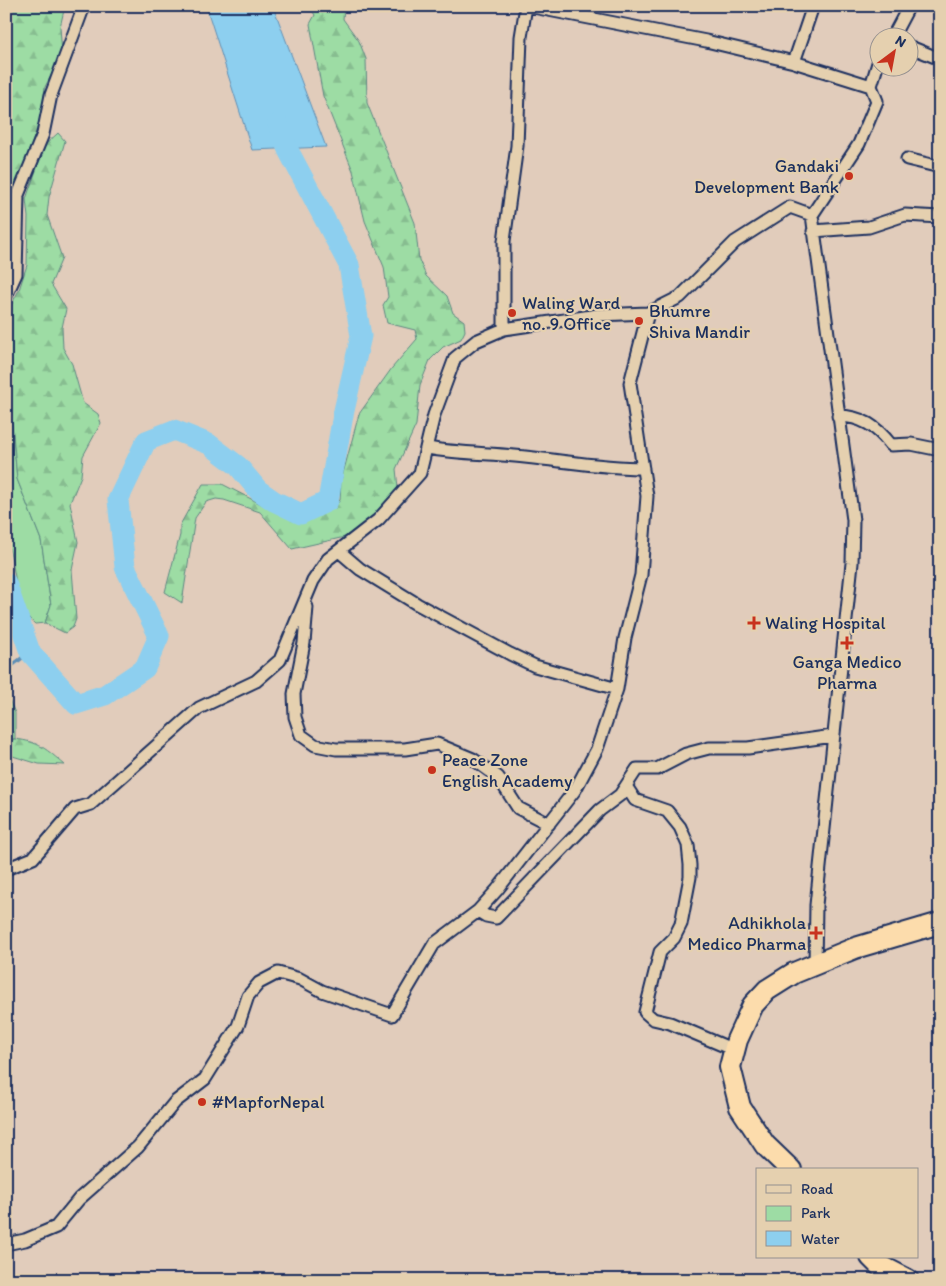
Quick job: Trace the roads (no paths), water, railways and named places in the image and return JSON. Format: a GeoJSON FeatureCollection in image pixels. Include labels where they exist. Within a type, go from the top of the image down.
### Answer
{"type":"FeatureCollection","features":[{"type":"Feature","properties":{"kind":"highway"},"geometry":{"type":"LineString","coordinates":[[789,1168],[765,1145],[740,1107],[730,1067],[734,1050],[753,1005],[767,990],[794,973],[855,948],[940,923]]}},
{"type":"Feature","properties":{"kind":"highway"},"geometry":{"type":"LineString","coordinates":[[872,1258],[879,1265],[908,1280]]}},
{"type":"Feature","properties":{"kind":"street"},"geometry":{"type":"LineString","coordinates":[[6,296],[16,274],[18,195],[43,134],[50,95],[84,6]]}},
{"type":"Feature","properties":{"kind":"street"},"geometry":{"type":"LineString","coordinates":[[504,330],[504,241],[517,146],[521,37],[527,6],[706,41],[794,62],[871,86]]}},
{"type":"Feature","properties":{"kind":"street"},"geometry":{"type":"LineString","coordinates":[[794,62],[813,6]]}},
{"type":"Feature","properties":{"kind":"street"},"geometry":{"type":"LineString","coordinates":[[897,28],[909,6]]}},
{"type":"Feature","properties":{"kind":"street"},"geometry":{"type":"LineString","coordinates":[[918,50],[940,59]]}},
{"type":"Feature","properties":{"kind":"street"},"geometry":{"type":"LineString","coordinates":[[815,965],[816,905],[852,563],[853,520],[812,215],[859,144],[872,116],[877,101],[871,86],[873,78]]}},
{"type":"Feature","properties":{"kind":"street"},"geometry":{"type":"LineString","coordinates":[[907,159],[940,167]]}},
{"type":"Feature","properties":{"kind":"street"},"geometry":{"type":"LineString","coordinates":[[6,868],[33,858],[75,808],[90,804],[199,708],[256,681],[280,660],[308,598],[313,581],[328,559],[378,520],[420,473],[434,415],[455,358],[476,341],[504,330],[598,315],[648,313],[680,297],[736,242],[778,214],[790,207],[812,215]]}},
{"type":"Feature","properties":{"kind":"street"},"geometry":{"type":"LineString","coordinates":[[813,231],[869,227],[905,215],[940,217]]}},
{"type":"Feature","properties":{"kind":"street"},"geometry":{"type":"LineString","coordinates":[[6,1244],[25,1240],[56,1226],[78,1199],[138,1147],[175,1102],[205,1079],[238,1026],[248,996],[259,983],[278,973],[300,979],[322,991],[392,1015],[434,944],[478,911],[549,824],[574,790],[597,749],[617,689],[625,638],[641,575],[647,496],[630,383],[648,313]]}},
{"type":"Feature","properties":{"kind":"street"},"geometry":{"type":"LineString","coordinates":[[838,416],[863,420],[880,430],[890,444],[911,444],[940,450]]}},
{"type":"Feature","properties":{"kind":"street"},"geometry":{"type":"LineString","coordinates":[[427,448],[452,453],[524,456],[620,468],[643,468]]}},
{"type":"Feature","properties":{"kind":"street"},"geometry":{"type":"LineString","coordinates":[[339,551],[360,569],[443,620],[471,631],[526,662],[617,689]]}},
{"type":"Feature","properties":{"kind":"street"},"geometry":{"type":"LineString","coordinates":[[308,598],[304,643],[294,694],[295,717],[301,735],[315,745],[336,749],[405,749],[437,744],[473,759],[498,777],[518,808],[549,824]]}},
{"type":"Feature","properties":{"kind":"street"},"geometry":{"type":"LineString","coordinates":[[478,911],[486,916],[496,918],[600,810],[620,795],[637,769],[657,769],[686,754],[709,748],[748,748],[833,736]]}},
{"type":"Feature","properties":{"kind":"street"},"geometry":{"type":"LineString","coordinates":[[626,786],[636,800],[667,811],[680,827],[688,845],[690,865],[690,877],[681,924],[674,938],[660,952],[645,1012],[653,1019],[670,1022],[734,1050]]}},
{"type":"Feature","properties":{"kind":"water"},"geometry":{"type":"Polygon","coordinates":[[[206,6],[273,6],[326,147],[252,150],[206,6]]]}},
{"type":"Feature","properties":{"kind":"waterway"},"geometry":{"type":"LineString","coordinates":[[6,583],[30,652],[76,704],[105,695],[145,668],[159,636],[125,567],[118,500],[146,441],[174,430],[209,444],[238,466],[258,490],[274,501],[301,514],[328,501],[343,415],[361,336],[349,265],[288,150],[278,124]]}},
{"type":"Feature","properties":{"kind":"waterway"},"geometry":{"type":"LineString","coordinates":[[6,670],[30,652]]}},
{"type":"Feature","properties":{"kind":"place","name":"Gandaki Development Bank"},"geometry":{"type":"Point","coordinates":[849,176]}},
{"type":"Feature","properties":{"kind":"place","name":"Waling Ward no. 9 Office"},"geometry":{"type":"Point","coordinates":[512,313]}},
{"type":"Feature","properties":{"kind":"place","name":"Bhumre Shiva Mandir"},"geometry":{"type":"Point","coordinates":[639,321]}},
{"type":"Feature","properties":{"kind":"place","name":"Waling Hospital"},"geometry":{"type":"Point","coordinates":[754,623]}},
{"type":"Feature","properties":{"kind":"place","name":"Ganga Medico Pharma"},"geometry":{"type":"Point","coordinates":[847,643]}},
{"type":"Feature","properties":{"kind":"place","name":"Peace Zone English Academy"},"geometry":{"type":"Point","coordinates":[432,770]}},
{"type":"Feature","properties":{"kind":"place","name":"Adhikhola Medico Pharma"},"geometry":{"type":"Point","coordinates":[816,933]}},
{"type":"Feature","properties":{"kind":"place","name":"#MapforNepal"},"geometry":{"type":"Point","coordinates":[202,1102]}}]}
